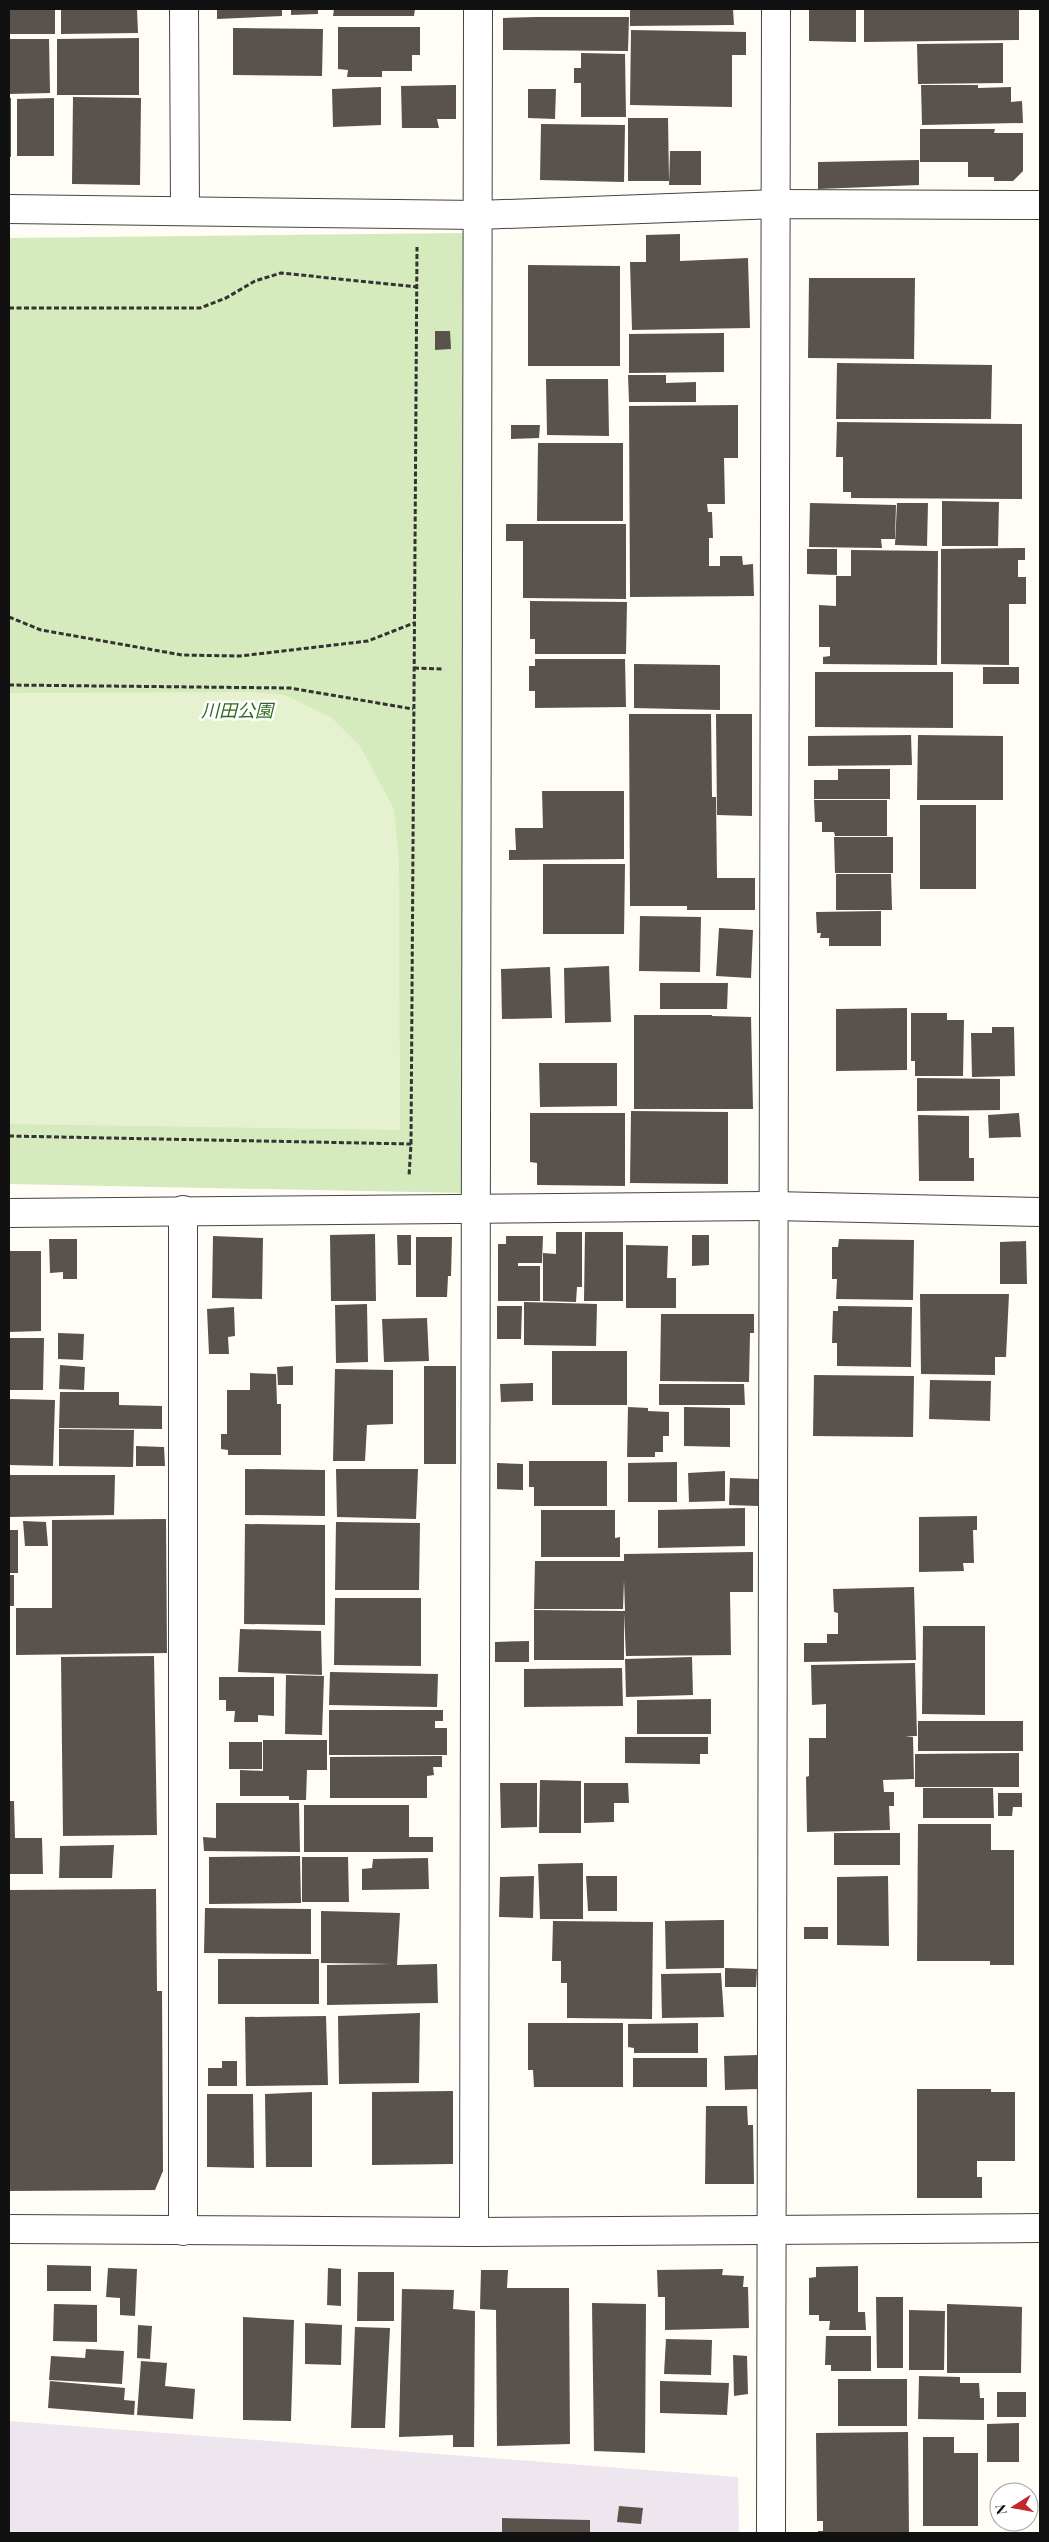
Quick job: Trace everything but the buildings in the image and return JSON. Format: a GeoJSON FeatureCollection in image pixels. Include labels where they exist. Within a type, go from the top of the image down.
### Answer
{"type":"FeatureCollection","features":[{"type":"Feature","properties":{"kind":"street"},"geometry":{"type":"LineString","coordinates":[[184,9],[185,211]]}},
{"type":"Feature","properties":{"kind":"street"},"geometry":{"type":"LineString","coordinates":[[474,2232],[478,9]]}},
{"type":"Feature","properties":{"kind":"street"},"geometry":{"type":"LineString","coordinates":[[771,2533],[776,9]]}},
{"type":"Feature","properties":{"kind":"street"},"geometry":{"type":"LineString","coordinates":[[9,209],[478,215],[775,204],[1040,205]]}},
{"type":"Feature","properties":{"kind":"street"},"geometry":{"type":"LineString","coordinates":[[9,1213],[773,1206],[1040,1212]]}},
{"type":"Feature","properties":{"kind":"street"},"geometry":{"type":"LineString","coordinates":[[183,1210],[184,2231]]}},
{"type":"Feature","properties":{"kind":"street"},"geometry":{"type":"LineString","coordinates":[[9,2229],[474,2232],[1040,2228]]}},
{"type":"Feature","properties":{"kind":"path"},"geometry":{"type":"LineString","coordinates":[[409,1180],[417,213]]}},
{"type":"Feature","properties":{"kind":"path"},"geometry":{"type":"LineString","coordinates":[[9,308],[200,308],[226,298],[255,281],[281,273],[417,287]]}},
{"type":"Feature","properties":{"kind":"path"},"geometry":{"type":"LineString","coordinates":[[9,617],[41,630],[172,654],[230,656],[368,642],[414,623]]}},
{"type":"Feature","properties":{"kind":"path"},"geometry":{"type":"LineString","coordinates":[[9,684],[290,688],[414,709]]}},
{"type":"Feature","properties":{"kind":"path"},"geometry":{"type":"LineString","coordinates":[[9,1136],[410,1144]]}},
{"type":"Feature","properties":{"kind":"shaded area"},"geometry":{"type":"Polygon","coordinates":[[[9,2421],[738,2477],[739,2533],[9,2533],[9,2421]]]}},
{"type":"Feature","properties":{"kind":"green space","name":"川田公園"},"geometry":{"type":"Polygon","coordinates":[[[466,233],[465,1193],[9,1184],[9,238],[466,233]]]}},
{"type":"Feature","properties":{"kind":"green space"},"geometry":{"type":"Polygon","coordinates":[[[255,692],[285,695],[332,718],[360,746],[394,809],[399,861],[400,1130],[9,1124],[9,693],[255,692]]]}}]}
